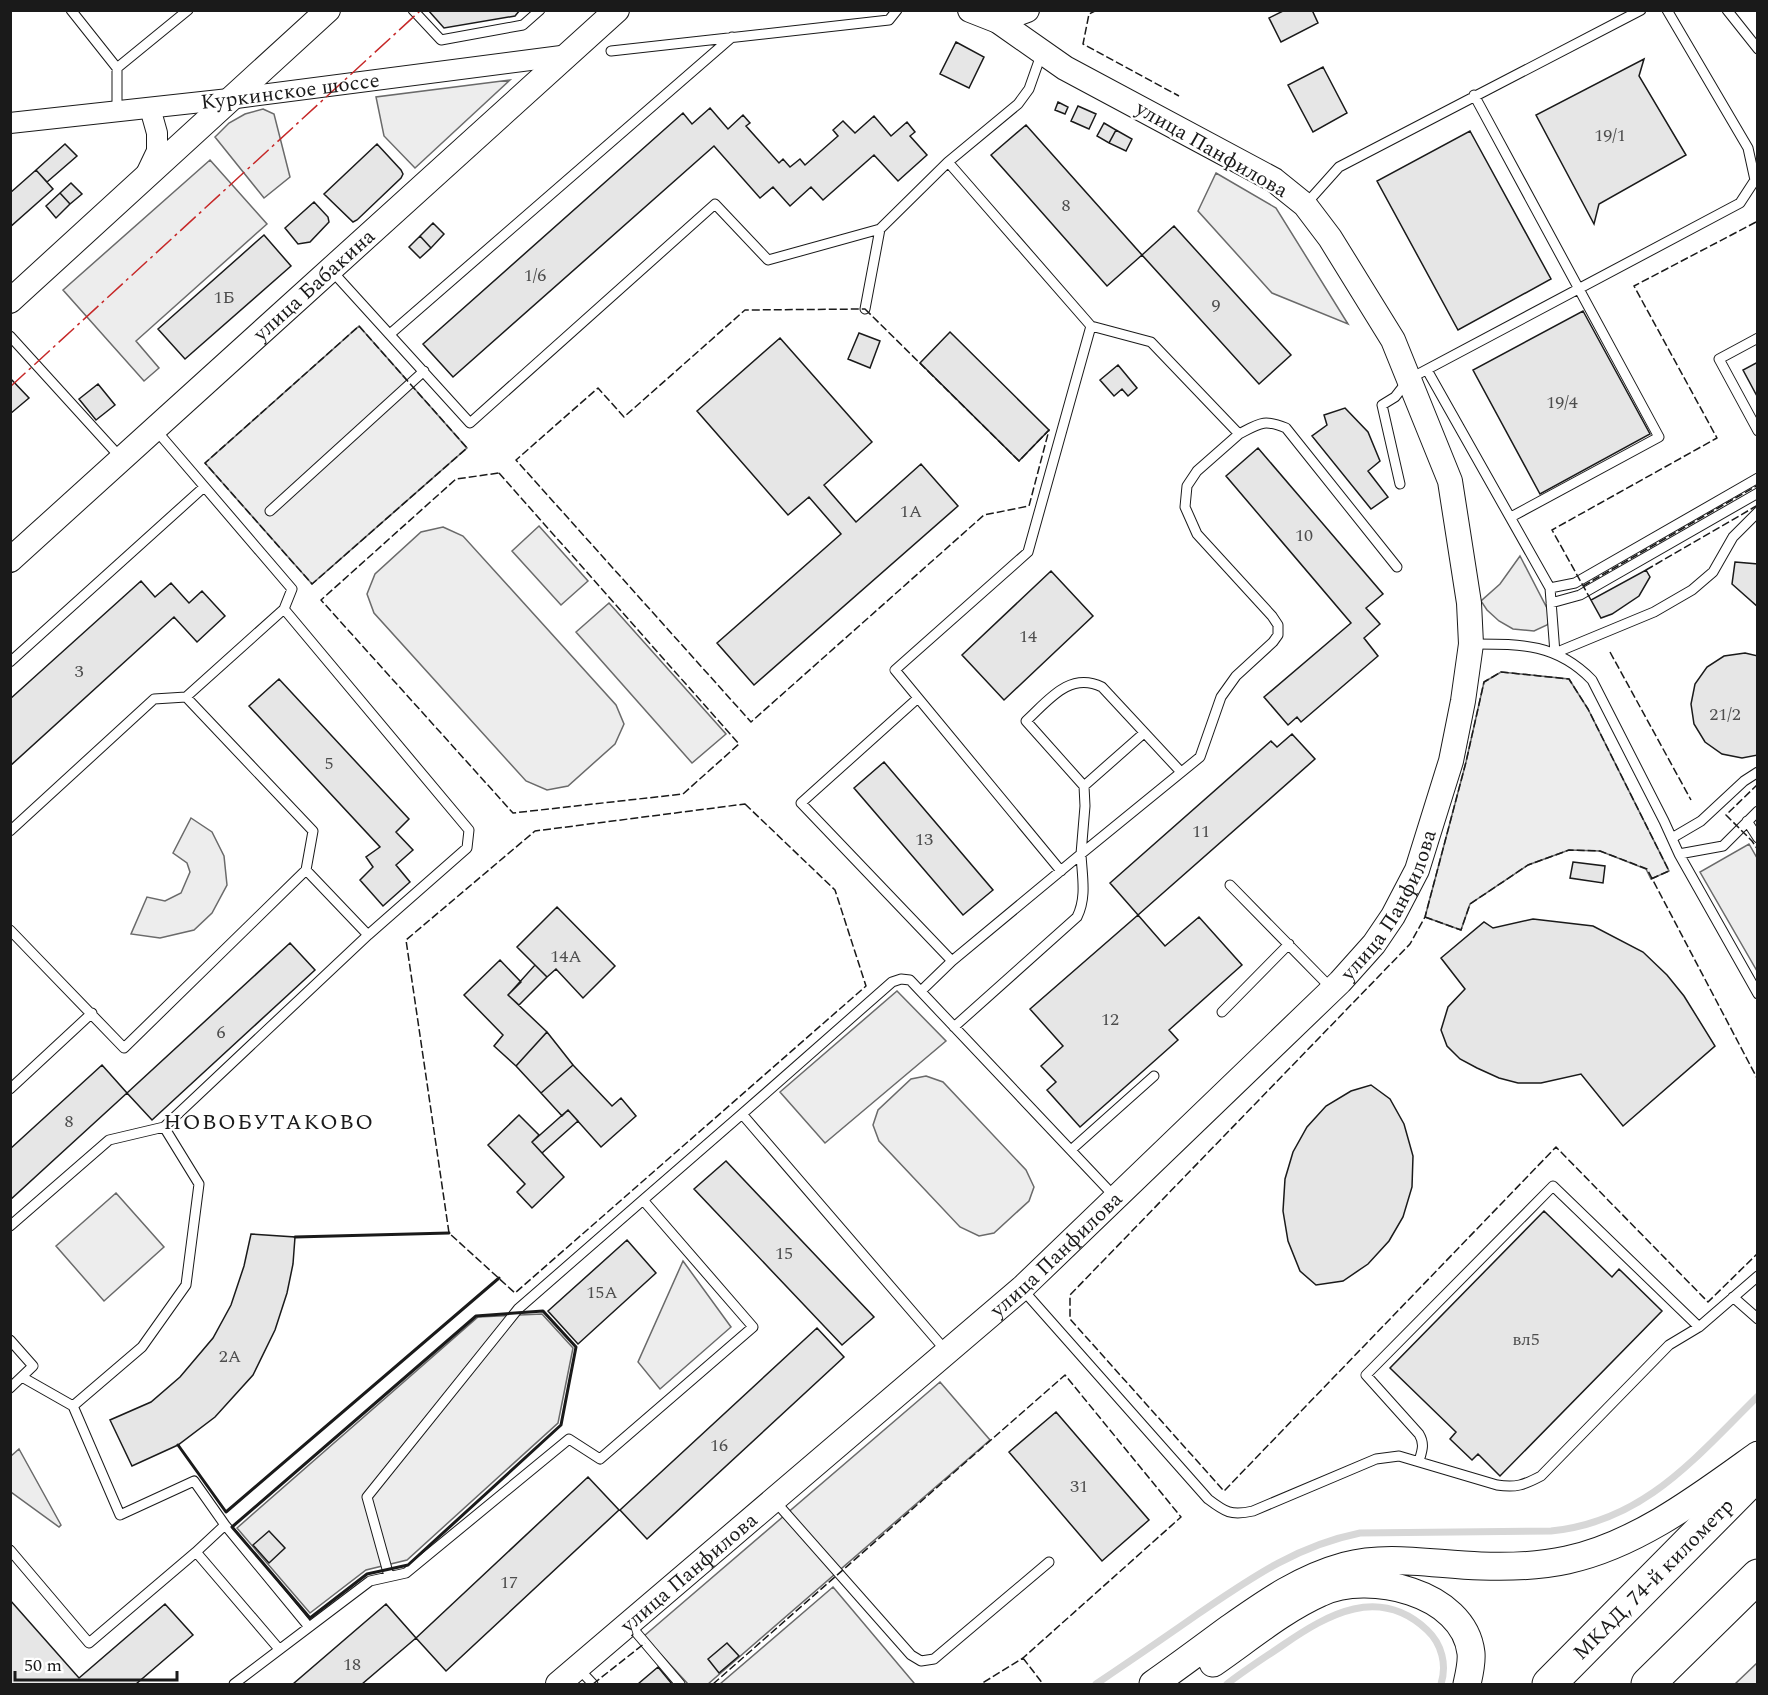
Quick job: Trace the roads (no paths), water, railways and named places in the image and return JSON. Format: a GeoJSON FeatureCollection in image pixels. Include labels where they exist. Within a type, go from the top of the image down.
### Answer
{"type":"FeatureCollection","features":[{"type":"Feature","properties":{"kind":"highway","name":"МКАД, 74-й километр"},"geometry":{"type":"LineString","coordinates":[[1549,1684],[1758,1473]]}},
{"type":"Feature","properties":{"kind":"highway"},"geometry":{"type":"LineString","coordinates":[[1659,1678],[1704,1629],[1758,1576]]}},
{"type":"Feature","properties":{"kind":"main road"},"geometry":{"type":"LineString","coordinates":[[1153,1684],[1278,1594],[1315,1575],[1348,1565],[1385,1561],[1482,1566],[1528,1565],[1568,1560],[1610,1546],[1665,1519],[1758,1455]]}},
{"type":"Feature","properties":{"kind":"main road"},"geometry":{"type":"LineString","coordinates":[[1183,1684],[1287,1612],[1322,1592],[1352,1584],[1381,1584],[1409,1591],[1453,1614],[1464,1631],[1471,1652],[1467,1684]]}},
{"type":"Feature","properties":{"kind":"main road"},"geometry":{"type":"LineString","coordinates":[[1704,1629],[1758,1590]]}},
{"type":"Feature","properties":{"kind":"street"},"geometry":{"type":"LineString","coordinates":[[10,301],[328,10]]}},
{"type":"Feature","properties":{"kind":"street","name":"улица Бабакина"},"geometry":{"type":"LineString","coordinates":[[10,560],[617,10]]}},
{"type":"Feature","properties":{"kind":"street","name":"улица Панфилова"},"geometry":{"type":"LineString","coordinates":[[558,1684],[585,1676],[629,1624],[1022,1288],[1332,990],[1374,944],[1393,916],[1417,870],[1451,761],[1471,644],[1469,603],[1450,481],[1418,374],[1393,340],[1330,238],[1305,205],[1274,180],[1065,68],[998,16],[970,10]]}},
{"type":"Feature","properties":{"kind":"street"},"geometry":{"type":"LineString","coordinates":[[998,16],[1027,10]]}},
{"type":"Feature","properties":{"kind":"street","name":"Куркинское шоссе"},"geometry":{"type":"LineString","coordinates":[[10,123],[229,99],[569,55]]}},
{"type":"Feature","properties":{"kind":"street"},"geometry":{"type":"LineString","coordinates":[[144,178],[157,151],[157,133],[150,108]]}},
{"type":"Feature","properties":{"kind":"lane"},"geometry":{"type":"LineString","coordinates":[[71,10],[117,68],[117,112]]}},
{"type":"Feature","properties":{"kind":"lane"},"geometry":{"type":"LineString","coordinates":[[117,68],[188,10]]}},
{"type":"Feature","properties":{"kind":"lane"},"geometry":{"type":"LineString","coordinates":[[413,10],[441,40],[523,25],[540,10]]}},
{"type":"Feature","properties":{"kind":"lane"},"geometry":{"type":"LineString","coordinates":[[611,51],[889,20],[897,10]]}},
{"type":"Feature","properties":{"kind":"lane"},"geometry":{"type":"LineString","coordinates":[[1305,205],[1339,167],[1641,10]]}},
{"type":"Feature","properties":{"kind":"lane"},"geometry":{"type":"LineString","coordinates":[[1400,484],[1382,405],[1395,397],[1418,374],[1740,203],[1755,180],[1748,148],[1667,10]]}},
{"type":"Feature","properties":{"kind":"lane"},"geometry":{"type":"LineString","coordinates":[[1727,10],[1758,49]]}},
{"type":"Feature","properties":{"kind":"lane"},"geometry":{"type":"LineString","coordinates":[[390,334],[732,37]]}},
{"type":"Feature","properties":{"kind":"lane"},"geometry":{"type":"LineString","coordinates":[[331,270],[470,423],[715,204],[768,260],[880,229],[948,162],[1018,104],[1029,89],[1042,52]]}},
{"type":"Feature","properties":{"kind":"lane"},"geometry":{"type":"LineString","coordinates":[[1474,95],[1659,437],[1511,517]]}},
{"type":"Feature","properties":{"kind":"lane"},"geometry":{"type":"LineString","coordinates":[[948,162],[1091,326],[1151,342],[1239,434]]}},
{"type":"Feature","properties":{"kind":"lane"},"geometry":{"type":"LineString","coordinates":[[865,309],[880,229]]}},
{"type":"Feature","properties":{"kind":"lane"},"geometry":{"type":"LineString","coordinates":[[1061,871],[895,670],[1028,552],[1091,326]]}},
{"type":"Feature","properties":{"kind":"lane"},"geometry":{"type":"LineString","coordinates":[[10,336],[122,459]]}},
{"type":"Feature","properties":{"kind":"lane"},"geometry":{"type":"LineString","coordinates":[[1758,338],[1719,359],[1758,431]]}},
{"type":"Feature","properties":{"kind":"lane"},"geometry":{"type":"LineString","coordinates":[[270,511],[424,371]]}},
{"type":"Feature","properties":{"kind":"lane"},"geometry":{"type":"LineString","coordinates":[[1418,374],[1511,517],[1550,588],[1555,653]]}},
{"type":"Feature","properties":{"kind":"lane"},"geometry":{"type":"LineString","coordinates":[[921,991],[952,961],[1200,757],[1221,697],[1236,676],[1278,635],[1278,625],[1272,616],[1197,534],[1185,507],[1187,486],[1197,471],[1239,434],[1258,424],[1272,422],[1286,428],[1397,567]]}},
{"type":"Feature","properties":{"kind":"lane"},"geometry":{"type":"LineString","coordinates":[[10,831],[154,699],[186,697],[284,609],[292,589],[155,429]]}},
{"type":"Feature","properties":{"kind":"lane"},"geometry":{"type":"LineString","coordinates":[[1550,588],[1575,583],[1758,477]]}},
{"type":"Feature","properties":{"kind":"lane"},"geometry":{"type":"LineString","coordinates":[[10,662],[204,487]]}},
{"type":"Feature","properties":{"kind":"lane"},"geometry":{"type":"LineString","coordinates":[[1551,603],[1580,595],[1758,493]]}},
{"type":"Feature","properties":{"kind":"lane"},"geometry":{"type":"LineString","coordinates":[[1555,653],[1654,612],[1692,590],[1713,572],[1733,537],[1758,512]]}},
{"type":"Feature","properties":{"kind":"lane"},"geometry":{"type":"LineString","coordinates":[[10,1226],[109,1140],[164,1127],[368,935],[467,848],[469,830],[284,609]]}},
{"type":"Feature","properties":{"kind":"lane"},"geometry":{"type":"LineString","coordinates":[[1471,644],[1541,649],[1555,653],[1576,664],[1592,680],[1679,854],[1758,994]]}},
{"type":"Feature","properties":{"kind":"lane"},"geometry":{"type":"LineString","coordinates":[[954,1027],[1077,917],[1082,907],[1084,894],[1081,854],[1085,806],[1084,786],[1026,721],[1063,687],[1078,682],[1092,682],[1102,687],[1181,772]]}},
{"type":"Feature","properties":{"kind":"lane"},"geometry":{"type":"LineString","coordinates":[[10,930],[124,1048],[306,870],[313,831],[186,697]]}},
{"type":"Feature","properties":{"kind":"lane"},"geometry":{"type":"LineString","coordinates":[[918,699],[801,803],[952,961]]}},
{"type":"Feature","properties":{"kind":"lane"},"geometry":{"type":"LineString","coordinates":[[1084,786],[1144,733]]}},
{"type":"Feature","properties":{"kind":"lane"},"geometry":{"type":"LineString","coordinates":[[1672,838],[1701,821],[1744,781],[1758,772]]}},
{"type":"Feature","properties":{"kind":"lane"},"geometry":{"type":"LineString","coordinates":[[1679,854],[1723,846],[1758,811]]}},
{"type":"Feature","properties":{"kind":"lane"},"geometry":{"type":"LineString","coordinates":[[1747,821],[1758,838]]}},
{"type":"Feature","properties":{"kind":"lane"},"geometry":{"type":"LineString","coordinates":[[306,870],[368,935]]}},
{"type":"Feature","properties":{"kind":"lane"},"geometry":{"type":"LineString","coordinates":[[1230,885],[1332,990]]}},
{"type":"Feature","properties":{"kind":"lane"},"geometry":{"type":"LineString","coordinates":[[1222,1012],[1289,944]]}},
{"type":"Feature","properties":{"kind":"lane"},"geometry":{"type":"LineString","coordinates":[[389,1576],[367,1497],[518,1309],[892,982],[901,979],[910,980],[1116,1198]]}},
{"type":"Feature","properties":{"kind":"lane"},"geometry":{"type":"LineString","coordinates":[[10,1089],[92,1013]]}},
{"type":"Feature","properties":{"kind":"lane"},"geometry":{"type":"LineString","coordinates":[[1071,1150],[1154,1076]]}},
{"type":"Feature","properties":{"kind":"lane"},"geometry":{"type":"LineString","coordinates":[[742,1114],[947,1352]]}},
{"type":"Feature","properties":{"kind":"lane"},"geometry":{"type":"LineString","coordinates":[[73,1406],[142,1347],[186,1285],[199,1184],[164,1127]]}},
{"type":"Feature","properties":{"kind":"lane"},"geometry":{"type":"LineString","coordinates":[[1419,1461],[1424,1448],[1423,1440],[1366,1375],[1553,1186],[1699,1327]]}},
{"type":"Feature","properties":{"kind":"lane"},"geometry":{"type":"LineString","coordinates":[[234,1684],[370,1581],[406,1573],[569,1439],[600,1459],[753,1327],[643,1200]]}},
{"type":"Feature","properties":{"kind":"lane"},"geometry":{"type":"LineString","coordinates":[[1022,1288],[1208,1499],[1223,1511],[1237,1515],[1253,1511],[1376,1459],[1399,1456],[1497,1485],[1513,1488],[1528,1483],[1541,1476],[1669,1345],[1699,1327],[1758,1276]]}},
{"type":"Feature","properties":{"kind":"lane"},"geometry":{"type":"LineString","coordinates":[[1733,1297],[1758,1319]]}},
{"type":"Feature","properties":{"kind":"lane"},"geometry":{"type":"LineString","coordinates":[[10,1340],[33,1365],[10,1388]]}},
{"type":"Feature","properties":{"kind":"lane"},"geometry":{"type":"LineString","coordinates":[[22,1377],[73,1406],[120,1515],[194,1481],[225,1525],[309,1627]]}},
{"type":"Feature","properties":{"kind":"lane"},"geometry":{"type":"LineString","coordinates":[[774,1500],[911,1655],[921,1661],[934,1659],[1049,1562]]}},
{"type":"Feature","properties":{"kind":"lane"},"geometry":{"type":"LineString","coordinates":[[10,1550],[89,1643],[225,1525]]}},
{"type":"Feature","properties":{"kind":"lane"},"geometry":{"type":"LineString","coordinates":[[196,1552],[279,1649]]}},
{"type":"Feature","properties":{"kind":"lane"},"geometry":{"type":"LineString","coordinates":[[629,1624],[681,1684]]}},
{"type":"Feature","properties":{"kind":"waterway"},"geometry":{"type":"LineString","coordinates":[[1096,1684],[1256,1576],[1315,1546],[1360,1533],[1551,1531],[1584,1525],[1614,1515],[1641,1501],[1689,1464],[1758,1396]]}},
{"type":"Feature","properties":{"kind":"waterway"},"geometry":{"type":"LineString","coordinates":[[1227,1684],[1318,1623],[1354,1609],[1372,1607],[1391,1609],[1409,1616],[1427,1630],[1440,1648],[1442,1655],[1441,1684]]}},
{"type":"Feature","properties":{"kind":"district","name":"НОВОБУТАКОВО"},"geometry":{"type":"Point","coordinates":[269,1121]}}]}
